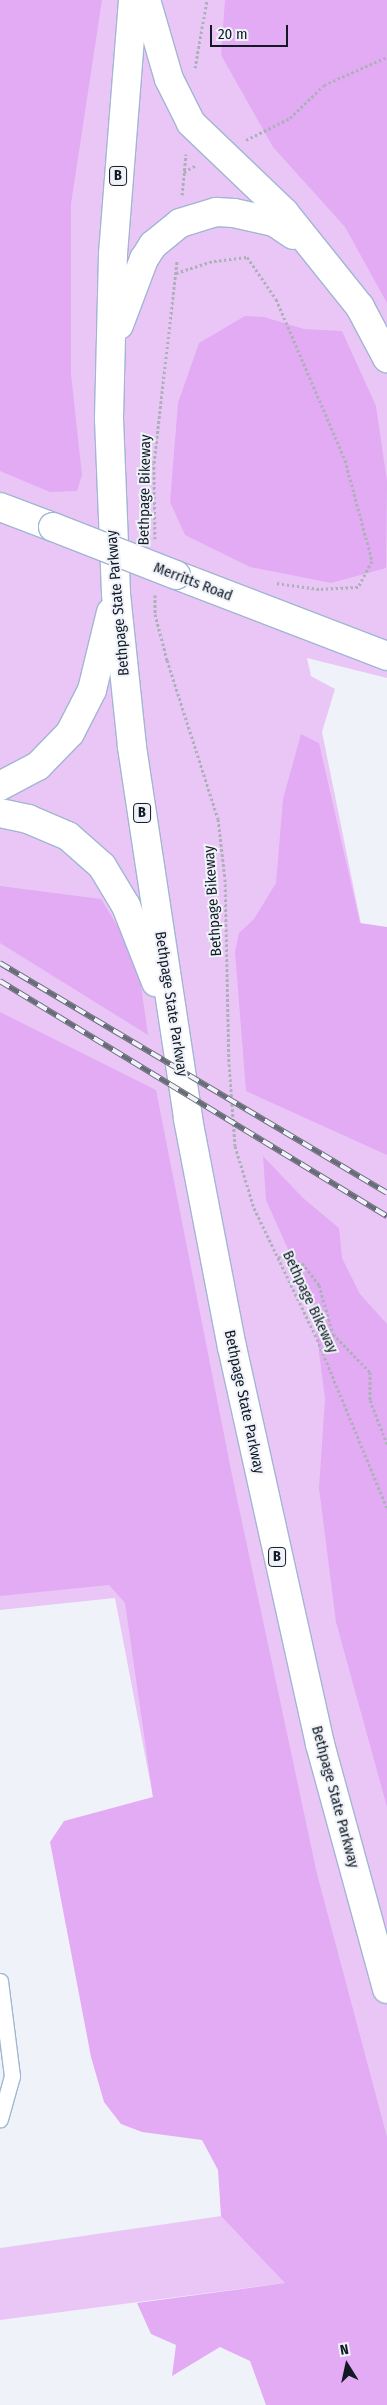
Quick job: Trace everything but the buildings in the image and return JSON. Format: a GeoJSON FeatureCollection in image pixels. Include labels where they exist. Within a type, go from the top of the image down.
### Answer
{"type":"FeatureCollection","features":[{"type":"Feature","properties":{"kind":"main road","name":"Bethpage State Parkway"},"geometry":{"type":"LineString","coordinates":[[134,0],[118,171],[109,353],[109,489],[116,594],[132,746],[175,1032],[208,1227],[275,1545],[320,1744],[387,1989]]}},
{"type":"Feature","properties":{"kind":"main road"},"geometry":{"type":"LineString","coordinates":[[146,0],[160,55],[179,102],[191,123],[221,155],[284,212],[360,307],[387,358]]}},
{"type":"Feature","properties":{"kind":"main road"},"geometry":{"type":"LineString","coordinates":[[109,353],[144,259],[153,245],[180,223],[216,212],[256,215],[274,222],[315,250]]}},
{"type":"Feature","properties":{"kind":"main road","name":"Merritts Road"},"geometry":{"type":"LineString","coordinates":[[0,507],[53,527],[166,581],[387,656]]}},
{"type":"Feature","properties":{"kind":"main road"},"geometry":{"type":"LineString","coordinates":[[0,786],[38,766],[70,733],[92,690],[116,594]]}},
{"type":"Feature","properties":{"kind":"main road"},"geometry":{"type":"LineString","coordinates":[[0,813],[28,819],[68,836],[102,866],[126,906],[175,1032]]}},
{"type":"Feature","properties":{"kind":"lane"},"geometry":{"type":"LineString","coordinates":[[0,1981],[12,2076],[0,2119]]}},
{"type":"Feature","properties":{"kind":"path"},"geometry":{"type":"LineString","coordinates":[[184,173],[290,118],[324,85],[387,57]]}},
{"type":"Feature","properties":{"kind":"path","name":"Bethpage Bikeway"},"geometry":{"type":"LineString","coordinates":[[156,541],[154,463],[176,272],[214,261],[247,257],[276,299],[345,460],[372,561],[358,587],[319,589],[265,581]]}},
{"type":"Feature","properties":{"kind":"path","name":"Bethpage Bikeway"},"geometry":{"type":"LineString","coordinates":[[166,581],[155,614],[167,660],[218,819],[225,879],[228,1064],[235,1146],[254,1208],[317,1339],[387,1508]]}},
{"type":"Feature","properties":{"kind":"path"},"geometry":{"type":"LineString","coordinates":[[277,1257],[302,1263],[319,1286],[334,1334],[370,1372],[370,1400],[387,1444]]}},
{"type":"Feature","properties":{"kind":"shaded area"},"geometry":{"type":"Polygon","coordinates":[[[0,0],[387,0],[387,678],[307,658],[311,676],[335,689],[322,732],[387,1052],[387,2405],[285,2283],[0,2320],[0,2248],[263,2210],[153,1797],[115,1598],[0,1610],[0,0]]]}},
{"type":"Feature","properties":{"kind":"shaded area"},"geometry":{"type":"Polygon","coordinates":[[[0,0],[102,0],[71,204],[71,374],[82,475],[77,491],[50,492],[0,471],[0,0]]]}},
{"type":"Feature","properties":{"kind":"shaded area"},"geometry":{"type":"Polygon","coordinates":[[[225,0],[387,0],[387,303],[345,227],[273,147],[221,55],[225,0]]]}},
{"type":"Feature","properties":{"kind":"shaded area"},"geometry":{"type":"Polygon","coordinates":[[[245,316],[264,317],[304,329],[342,331],[376,406],[387,481],[386,568],[331,583],[250,567],[185,535],[170,502],[178,403],[199,343],[245,316]]]}},
{"type":"Feature","properties":{"kind":"shaded area"},"geometry":{"type":"Polygon","coordinates":[[[301,734],[319,743],[360,923],[387,927],[387,1155],[246,1091],[235,952],[239,933],[254,919],[276,883],[283,799],[301,734]]]}},
{"type":"Feature","properties":{"kind":"shaded area"},"geometry":{"type":"Polygon","coordinates":[[[0,886],[101,899],[137,958],[148,1035],[0,943],[0,886]]]}},
{"type":"Feature","properties":{"kind":"shaded area"},"geometry":{"type":"Polygon","coordinates":[[[0,1012],[156,1090],[232,1475],[317,1874],[387,2137],[387,2405],[266,2405],[250,2361],[220,2347],[172,2376],[176,2345],[151,2334],[137,2303],[285,2283],[221,2216],[218,2170],[202,2140],[142,2132],[121,2124],[104,2102],[91,2057],[50,1842],[64,1821],[153,1797],[125,1603],[109,1585],[0,1596],[0,1012]]]}},
{"type":"Feature","properties":{"kind":"shaded area"},"geometry":{"type":"Polygon","coordinates":[[[263,1156],[303,1198],[339,1228],[342,1258],[360,1294],[387,1324],[387,1807],[336,1622],[319,1488],[325,1399],[313,1305],[266,1200],[263,1156]]]}},
{"type":"Feature","properties":{"kind":"railway"},"geometry":{"type":"LineString","coordinates":[[0,963],[387,1193]]}},
{"type":"Feature","properties":{"kind":"railway"},"geometry":{"type":"LineString","coordinates":[[0,981],[387,1216]]}}]}
